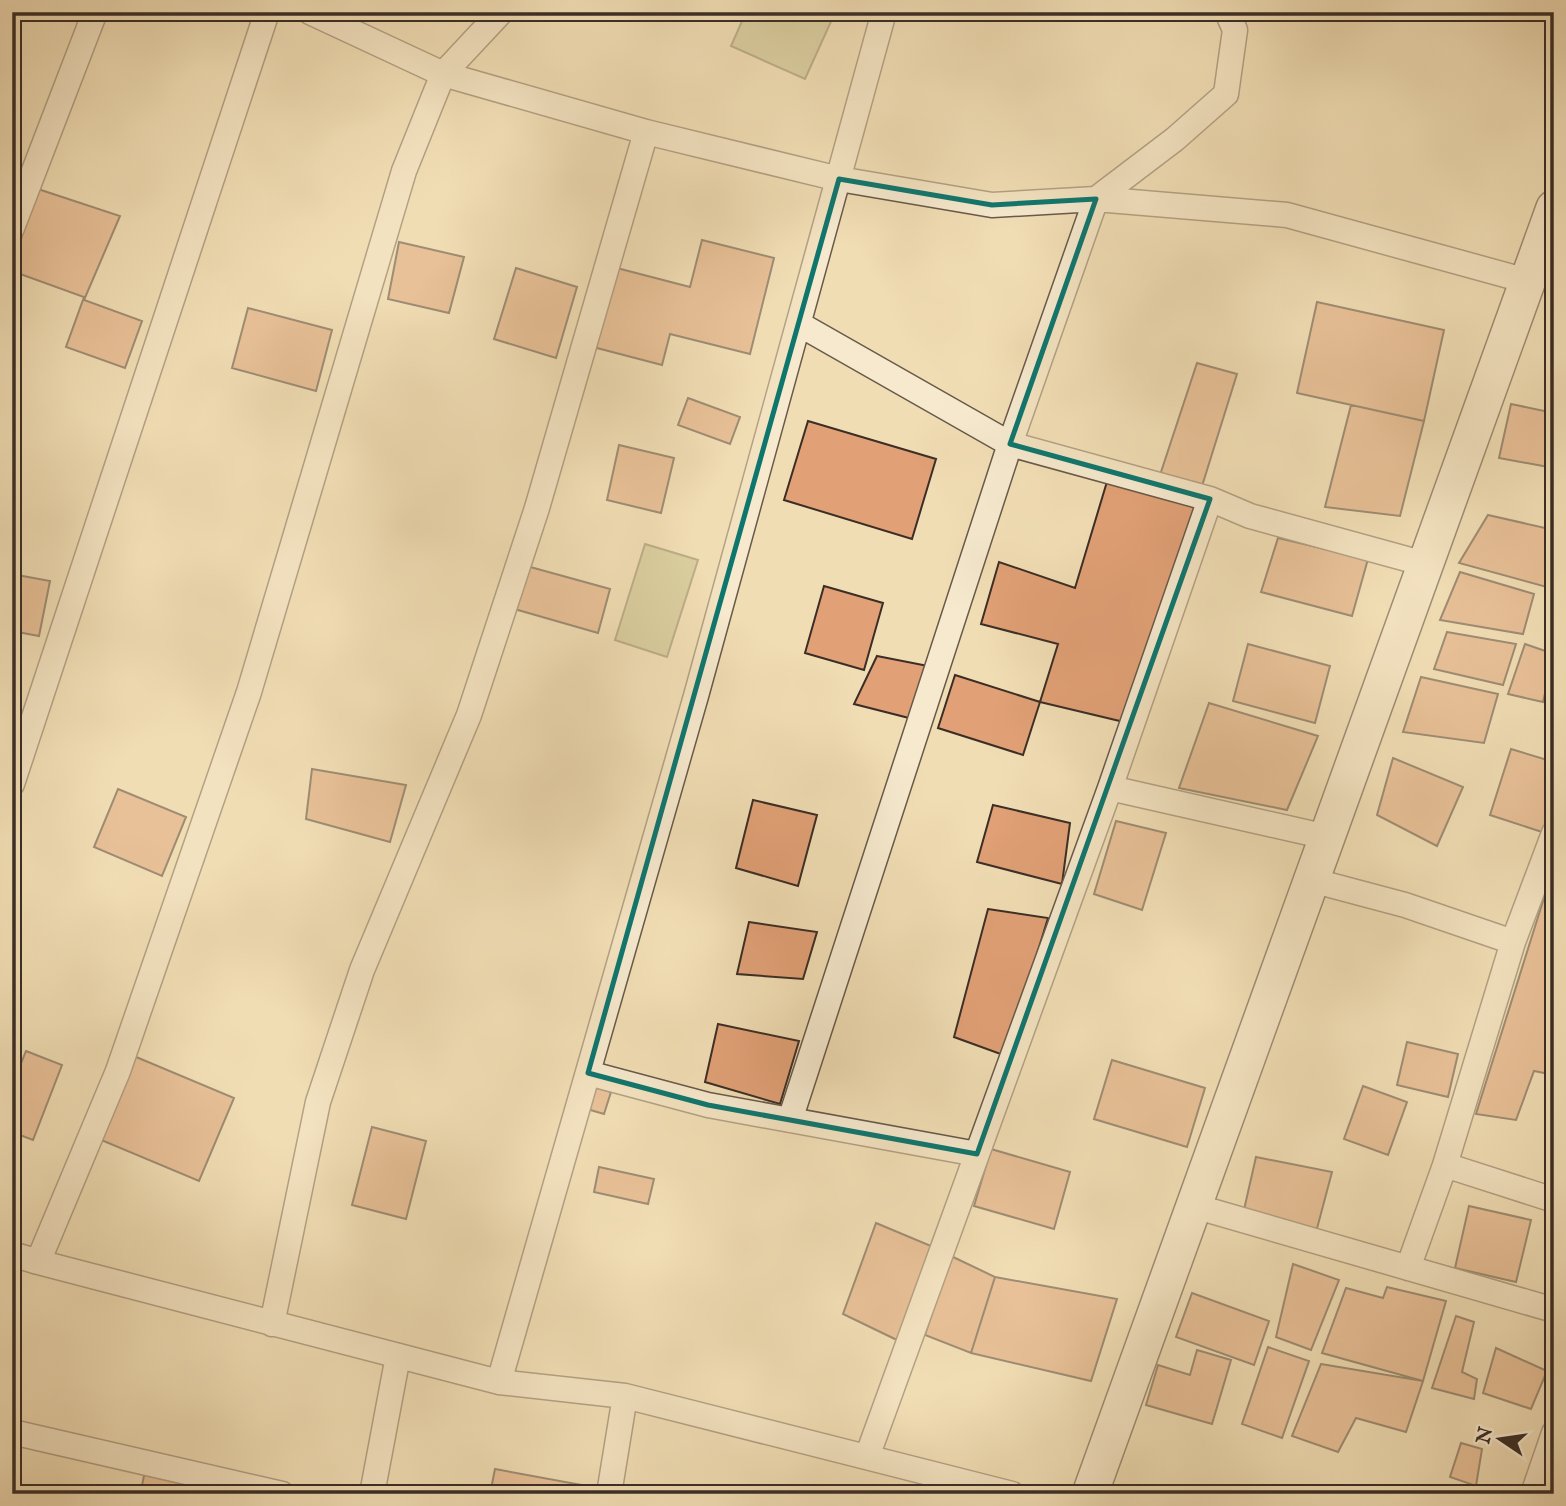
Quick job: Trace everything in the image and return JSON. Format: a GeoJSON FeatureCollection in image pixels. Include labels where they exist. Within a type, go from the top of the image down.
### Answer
{"type":"FeatureCollection","features":[{"type":"Feature","properties":{"kind":"street"},"geometry":{"type":"LineString","coordinates":[[12,228],[95,12]]}},
{"type":"Feature","properties":{"kind":"street"},"geometry":{"type":"LineString","coordinates":[[12,784],[267,12]]}},
{"type":"Feature","properties":{"kind":"street"},"geometry":{"type":"LineString","coordinates":[[310,12],[443,74],[646,132],[839,179],[992,205],[1096,199],[1287,215],[1527,281]]}},
{"type":"Feature","properties":{"kind":"street"},"geometry":{"type":"LineString","coordinates":[[38,1262],[118,1071],[249,692],[404,171],[443,74],[502,12]]}},
{"type":"Feature","properties":{"kind":"street"},"geometry":{"type":"LineString","coordinates":[[499,1382],[696,696],[884,12]]}},
{"type":"Feature","properties":{"kind":"street"},"geometry":{"type":"LineString","coordinates":[[790,1120],[1010,444],[1096,199],[1175,139],[1226,94],[1235,30],[1227,12]]}},
{"type":"Feature","properties":{"kind":"street"},"geometry":{"type":"LineString","coordinates":[[272,1324],[318,1102],[362,970],[469,715],[537,508],[646,132]]}},
{"type":"Feature","properties":{"kind":"street"},"geometry":{"type":"LineString","coordinates":[[1090,1494],[1554,208]]}},
{"type":"Feature","properties":{"kind":"street"},"geometry":{"type":"LineString","coordinates":[[799,324],[1010,444],[1210,499],[1250,516],[1425,564]]}},
{"type":"Feature","properties":{"kind":"street"},"geometry":{"type":"LineString","coordinates":[[867,1457],[1110,788],[1210,499]]}},
{"type":"Feature","properties":{"kind":"street"},"geometry":{"type":"LineString","coordinates":[[1110,788],[1327,837]]}},
{"type":"Feature","properties":{"kind":"street"},"geometry":{"type":"LineString","coordinates":[[1408,1268],[1445,1165],[1513,942],[1554,832]]}},
{"type":"Feature","properties":{"kind":"street"},"geometry":{"type":"LineString","coordinates":[[1311,880],[1405,905],[1513,942]]}},
{"type":"Feature","properties":{"kind":"street"},"geometry":{"type":"LineString","coordinates":[[588,1073],[708,1105],[977,1154]]}},
{"type":"Feature","properties":{"kind":"street"},"geometry":{"type":"LineString","coordinates":[[1445,1165],[1554,1200]]}},
{"type":"Feature","properties":{"kind":"street"},"geometry":{"type":"LineString","coordinates":[[1194,1206],[1554,1310]]}},
{"type":"Feature","properties":{"kind":"street"},"geometry":{"type":"LineString","coordinates":[[12,1254],[499,1382],[625,1396],[867,1457],[974,1489],[1012,1494]]}},
{"type":"Feature","properties":{"kind":"street"},"geometry":{"type":"LineString","coordinates":[[372,1494],[398,1356]]}},
{"type":"Feature","properties":{"kind":"street"},"geometry":{"type":"LineString","coordinates":[[609,1494],[625,1396]]}},
{"type":"Feature","properties":{"kind":"street"},"geometry":{"type":"LineString","coordinates":[[12,1432],[282,1494]]}},
{"type":"Feature","properties":{"kind":"street"},"geometry":{"type":"LineString","coordinates":[[1533,1494],[1554,1433]]}},
{"type":"Feature","properties":{"kind":"highlighted area"},"geometry":{"type":"Polygon","coordinates":[[[839,179],[992,205],[1096,199],[1010,444],[1210,499],[977,1154],[708,1105],[588,1073],[839,179]]]}},
{"type":"Feature","properties":{"kind":"shaded area"},"geometry":{"type":"Polygon","coordinates":[[[746,12],[828,12],[834,15],[805,79],[731,46],[746,12]]]}},
{"type":"Feature","properties":{"kind":"shaded area"},"geometry":{"type":"Polygon","coordinates":[[[645,544],[698,560],[667,657],[615,640],[645,544]]]}},
{"type":"Feature","properties":{"kind":"building"},"geometry":{"type":"Polygon","coordinates":[[[38,189],[120,216],[84,300],[142,321],[125,368],[66,347],[84,297],[12,271],[38,189]]]}},
{"type":"Feature","properties":{"kind":"building"},"geometry":{"type":"Polygon","coordinates":[[[702,240],[774,258],[750,354],[670,334],[662,365],[593,347],[613,267],[690,287],[702,240]]]}},
{"type":"Feature","properties":{"kind":"building"},"geometry":{"type":"Polygon","coordinates":[[[399,242],[464,257],[449,313],[388,299],[399,242]]]}},
{"type":"Feature","properties":{"kind":"building"},"geometry":{"type":"Polygon","coordinates":[[[516,268],[577,287],[556,358],[494,339],[516,268]]]}},
{"type":"Feature","properties":{"kind":"building"},"geometry":{"type":"Polygon","coordinates":[[[1317,302],[1444,330],[1424,421],[1297,393],[1317,302]]]}},
{"type":"Feature","properties":{"kind":"building"},"geometry":{"type":"Polygon","coordinates":[[[248,308],[332,330],[316,391],[232,368],[248,308]]]}},
{"type":"Feature","properties":{"kind":"building"},"geometry":{"type":"Polygon","coordinates":[[[1197,363],[1237,374],[1202,486],[1160,475],[1197,363]]]}},
{"type":"Feature","properties":{"kind":"building"},"geometry":{"type":"Polygon","coordinates":[[[688,398],[740,417],[730,444],[678,425],[688,398]]]}},
{"type":"Feature","properties":{"kind":"building"},"geometry":{"type":"Polygon","coordinates":[[[1511,404],[1554,413],[1554,468],[1499,458],[1511,404]]]}},
{"type":"Feature","properties":{"kind":"building"},"geometry":{"type":"Polygon","coordinates":[[[1351,405],[1424,421],[1400,516],[1325,507],[1351,405]]]}},
{"type":"Feature","properties":{"kind":"building"},"geometry":{"type":"Polygon","coordinates":[[[808,421],[936,459],[912,539],[784,500],[808,421]]]}},
{"type":"Feature","properties":{"kind":"building"},"geometry":{"type":"Polygon","coordinates":[[[619,445],[674,458],[661,513],[607,500],[619,445]]]}},
{"type":"Feature","properties":{"kind":"building"},"geometry":{"type":"Polygon","coordinates":[[[1109,475],[1205,500],[1124,722],[1040,702],[1058,644],[981,624],[999,562],[1075,588],[1109,475]]]}},
{"type":"Feature","properties":{"kind":"building"},"geometry":{"type":"Polygon","coordinates":[[[1488,515],[1554,530],[1554,589],[1459,563],[1488,515]]]}},
{"type":"Feature","properties":{"kind":"building"},"geometry":{"type":"Polygon","coordinates":[[[1278,538],[1368,559],[1352,616],[1261,592],[1278,538]]]}},
{"type":"Feature","properties":{"kind":"building"},"geometry":{"type":"Polygon","coordinates":[[[523,565],[610,589],[598,633],[511,608],[523,565]]]}},
{"type":"Feature","properties":{"kind":"building"},"geometry":{"type":"Polygon","coordinates":[[[1460,572],[1534,594],[1523,634],[1440,620],[1460,572]]]}},
{"type":"Feature","properties":{"kind":"building"},"geometry":{"type":"Polygon","coordinates":[[[12,574],[50,581],[39,636],[12,631],[12,574]]]}},
{"type":"Feature","properties":{"kind":"building"},"geometry":{"type":"Polygon","coordinates":[[[824,586],[883,603],[864,670],[805,653],[824,586]]]}},
{"type":"Feature","properties":{"kind":"building"},"geometry":{"type":"Polygon","coordinates":[[[1447,632],[1516,644],[1503,685],[1434,669],[1447,632]]]}},
{"type":"Feature","properties":{"kind":"building"},"geometry":{"type":"Polygon","coordinates":[[[1248,644],[1330,666],[1315,723],[1233,701],[1248,644]]]}},
{"type":"Feature","properties":{"kind":"building"},"geometry":{"type":"Polygon","coordinates":[[[1525,644],[1554,654],[1543,702],[1508,694],[1525,644]]]}},
{"type":"Feature","properties":{"kind":"building"},"geometry":{"type":"Polygon","coordinates":[[[877,656],[928,666],[909,718],[854,704],[877,656]]]}},
{"type":"Feature","properties":{"kind":"building"},"geometry":{"type":"Polygon","coordinates":[[[955,675],[1040,702],[1023,755],[938,728],[955,675]]]}},
{"type":"Feature","properties":{"kind":"building"},"geometry":{"type":"Polygon","coordinates":[[[1421,677],[1498,694],[1484,743],[1403,732],[1421,677]]]}},
{"type":"Feature","properties":{"kind":"building"},"geometry":{"type":"Polygon","coordinates":[[[1209,703],[1318,736],[1287,810],[1179,788],[1209,703]]]}},
{"type":"Feature","properties":{"kind":"building"},"geometry":{"type":"Polygon","coordinates":[[[1511,749],[1554,762],[1554,807],[1545,833],[1490,815],[1511,749]]]}},
{"type":"Feature","properties":{"kind":"building"},"geometry":{"type":"Polygon","coordinates":[[[1393,758],[1463,787],[1437,846],[1377,815],[1393,758]]]}},
{"type":"Feature","properties":{"kind":"building"},"geometry":{"type":"Polygon","coordinates":[[[312,769],[406,785],[390,842],[306,819],[312,769]]]}},
{"type":"Feature","properties":{"kind":"building"},"geometry":{"type":"Polygon","coordinates":[[[118,789],[186,817],[162,876],[94,847],[118,789]]]}},
{"type":"Feature","properties":{"kind":"building"},"geometry":{"type":"Polygon","coordinates":[[[753,800],[817,815],[798,886],[736,868],[753,800]]]}},
{"type":"Feature","properties":{"kind":"building"},"geometry":{"type":"Polygon","coordinates":[[[993,805],[1070,823],[1062,884],[977,862],[993,805]]]}},
{"type":"Feature","properties":{"kind":"building"},"geometry":{"type":"Polygon","coordinates":[[[1116,821],[1166,833],[1142,910],[1094,894],[1116,821]]]}},
{"type":"Feature","properties":{"kind":"building"},"geometry":{"type":"Polygon","coordinates":[[[1544,898],[1554,901],[1554,1075],[1534,1071],[1516,1120],[1476,1114],[1544,898]]]}},
{"type":"Feature","properties":{"kind":"building"},"geometry":{"type":"Polygon","coordinates":[[[988,909],[1048,918],[1006,1056],[954,1037],[988,909]]]}},
{"type":"Feature","properties":{"kind":"building"},"geometry":{"type":"Polygon","coordinates":[[[749,922],[817,932],[803,979],[737,974],[749,922]]]}},
{"type":"Feature","properties":{"kind":"building"},"geometry":{"type":"Polygon","coordinates":[[[718,1024],[799,1041],[780,1104],[705,1082],[718,1024]]]}},
{"type":"Feature","properties":{"kind":"building"},"geometry":{"type":"Polygon","coordinates":[[[1407,1042],[1458,1054],[1448,1097],[1397,1085],[1407,1042]]]}},
{"type":"Feature","properties":{"kind":"building"},"geometry":{"type":"Polygon","coordinates":[[[26,1051],[62,1065],[33,1140],[12,1132],[12,1086],[26,1051]]]}},
{"type":"Feature","properties":{"kind":"building"},"geometry":{"type":"Polygon","coordinates":[[[129,1054],[234,1098],[199,1181],[94,1137],[129,1054]]]}},
{"type":"Feature","properties":{"kind":"building"},"geometry":{"type":"Polygon","coordinates":[[[1112,1060],[1205,1088],[1187,1147],[1094,1119],[1112,1060]]]}},
{"type":"Feature","properties":{"kind":"building"},"geometry":{"type":"Polygon","coordinates":[[[1363,1086],[1407,1102],[1388,1155],[1344,1139],[1363,1086]]]}},
{"type":"Feature","properties":{"kind":"building"},"geometry":{"type":"Polygon","coordinates":[[[594,1087],[611,1092],[604,1114],[587,1109],[594,1087]]]}},
{"type":"Feature","properties":{"kind":"building"},"geometry":{"type":"Polygon","coordinates":[[[372,1127],[426,1141],[406,1219],[352,1205],[372,1127]]]}},
{"type":"Feature","properties":{"kind":"building"},"geometry":{"type":"Polygon","coordinates":[[[991,1149],[1070,1172],[1054,1229],[974,1206],[991,1149]]]}},
{"type":"Feature","properties":{"kind":"building"},"geometry":{"type":"Polygon","coordinates":[[[1256,1157],[1332,1172],[1315,1236],[1243,1214],[1256,1157]]]}},
{"type":"Feature","properties":{"kind":"building"},"geometry":{"type":"Polygon","coordinates":[[[599,1167],[654,1179],[648,1204],[594,1192],[599,1167]]]}},
{"type":"Feature","properties":{"kind":"building"},"geometry":{"type":"Polygon","coordinates":[[[1469,1206],[1531,1220],[1516,1282],[1455,1268],[1469,1206]]]}},
{"type":"Feature","properties":{"kind":"building"},"geometry":{"type":"Polygon","coordinates":[[[876,1223],[931,1246],[899,1341],[843,1314],[876,1223]]]}},
{"type":"Feature","properties":{"kind":"building"},"geometry":{"type":"Polygon","coordinates":[[[951,1256],[995,1277],[971,1353],[925,1335],[951,1256]]]}},
{"type":"Feature","properties":{"kind":"building"},"geometry":{"type":"Polygon","coordinates":[[[1293,1264],[1339,1280],[1311,1350],[1276,1337],[1293,1264]]]}},
{"type":"Feature","properties":{"kind":"building"},"geometry":{"type":"Polygon","coordinates":[[[995,1277],[1117,1299],[1091,1381],[971,1353],[995,1277]]]}},
{"type":"Feature","properties":{"kind":"building"},"geometry":{"type":"Polygon","coordinates":[[[1387,1287],[1446,1301],[1423,1381],[1322,1353],[1346,1288],[1383,1298],[1387,1287]]]}},
{"type":"Feature","properties":{"kind":"building"},"geometry":{"type":"Polygon","coordinates":[[[1192,1293],[1269,1321],[1254,1365],[1176,1337],[1192,1293]]]}},
{"type":"Feature","properties":{"kind":"building"},"geometry":{"type":"Polygon","coordinates":[[[1456,1316],[1474,1322],[1462,1372],[1477,1379],[1474,1399],[1432,1388],[1456,1316]]]}},
{"type":"Feature","properties":{"kind":"building"},"geometry":{"type":"Polygon","coordinates":[[[1268,1347],[1309,1361],[1282,1438],[1242,1424],[1268,1347]]]}},
{"type":"Feature","properties":{"kind":"building"},"geometry":{"type":"Polygon","coordinates":[[[1496,1348],[1547,1371],[1531,1409],[1483,1393],[1496,1348]]]}},
{"type":"Feature","properties":{"kind":"building"},"geometry":{"type":"Polygon","coordinates":[[[1197,1350],[1231,1360],[1212,1424],[1146,1405],[1158,1365],[1190,1375],[1197,1350]]]}},
{"type":"Feature","properties":{"kind":"building"},"geometry":{"type":"Polygon","coordinates":[[[1321,1364],[1423,1381],[1406,1432],[1356,1418],[1338,1452],[1292,1436],[1321,1364]]]}},
{"type":"Feature","properties":{"kind":"building"},"geometry":{"type":"Polygon","coordinates":[[[1461,1443],[1482,1449],[1476,1486],[1450,1477],[1461,1443]]]}},
{"type":"Feature","properties":{"kind":"building"},"geometry":{"type":"Polygon","coordinates":[[[146,1467],[193,1479],[189,1494],[140,1494],[146,1467]]]}},
{"type":"Feature","properties":{"kind":"building"},"geometry":{"type":"Polygon","coordinates":[[[495,1469],[609,1490],[608,1494],[490,1494],[495,1469]]]}},
{"type":"Feature","properties":{"kind":"building"},"geometry":{"type":"Polygon","coordinates":[[[12,1487],[39,1494],[12,1494],[12,1487]]]}}]}
